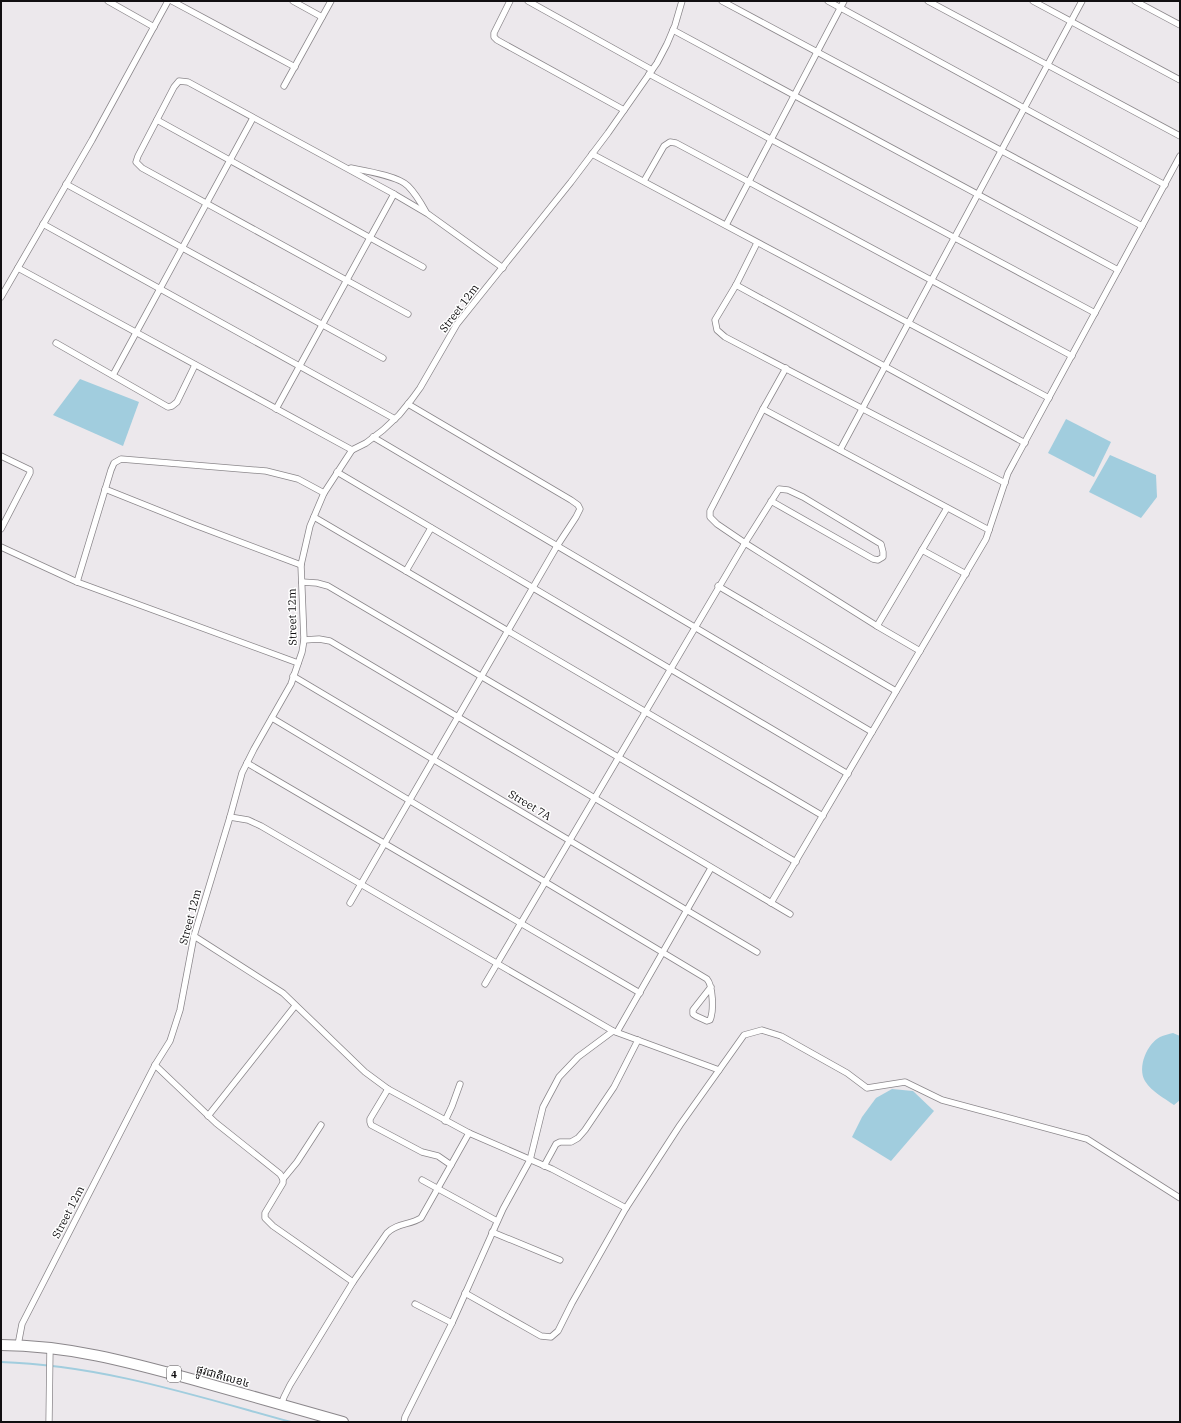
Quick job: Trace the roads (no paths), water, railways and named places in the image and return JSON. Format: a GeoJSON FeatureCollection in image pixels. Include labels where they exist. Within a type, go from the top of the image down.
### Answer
{"type":"FeatureCollection","features":[{"type":"Feature","properties":{"kind":"highway","name":"ផ្លូវជាតិលេខ៤"},"geometry":{"type":"LineString","coordinates":[[1,1345],[18,1345],[72,1351],[136,1364],[282,1401],[343,1422]]}},
{"type":"Feature","properties":{"kind":"street"},"geometry":{"type":"LineString","coordinates":[[108,1],[154,27]]}},
{"type":"Feature","properties":{"kind":"street"},"geometry":{"type":"LineString","coordinates":[[1,297],[168,1]]}},
{"type":"Feature","properties":{"kind":"street"},"geometry":{"type":"LineString","coordinates":[[172,1],[295,67]]}},
{"type":"Feature","properties":{"kind":"street"},"geometry":{"type":"LineString","coordinates":[[293,1],[322,17]]}},
{"type":"Feature","properties":{"kind":"street"},"geometry":{"type":"LineString","coordinates":[[284,86],[331,1]]}},
{"type":"Feature","properties":{"kind":"street"},"geometry":{"type":"LineString","coordinates":[[510,1],[494,33],[494,37],[497,40],[624,110]]}},
{"type":"Feature","properties":{"kind":"street"},"geometry":{"type":"LineString","coordinates":[[528,1],[651,72],[772,139],[1095,313]]}},
{"type":"Feature","properties":{"kind":"street","name":"Street 12m"},"geometry":{"type":"LineString","coordinates":[[18,1345],[22,1324],[155,1065],[170,1041],[180,1010],[194,936],[242,773],[291,684],[302,652],[304,640],[301,565],[310,526],[324,493],[352,450],[373,438],[395,419],[408,404],[420,388],[457,324],[592,154],[651,72],[667,44],[682,1]]}},
{"type":"Feature","properties":{"kind":"street"},"geometry":{"type":"LineString","coordinates":[[722,1],[1142,226]]}},
{"type":"Feature","properties":{"kind":"street"},"geometry":{"type":"LineString","coordinates":[[828,1],[1165,185]]}},
{"type":"Feature","properties":{"kind":"street"},"geometry":{"type":"LineString","coordinates":[[726,226],[844,1]]}},
{"type":"Feature","properties":{"kind":"street"},"geometry":{"type":"LineString","coordinates":[[928,1],[1180,136]]}},
{"type":"Feature","properties":{"kind":"street"},"geometry":{"type":"LineString","coordinates":[[1034,1],[1180,80]]}},
{"type":"Feature","properties":{"kind":"street"},"geometry":{"type":"LineString","coordinates":[[840,450],[1082,1]]}},
{"type":"Feature","properties":{"kind":"street"},"geometry":{"type":"LineString","coordinates":[[1135,1],[1180,25]]}},
{"type":"Feature","properties":{"kind":"street"},"geometry":{"type":"LineString","coordinates":[[673,30],[1118,270]]}},
{"type":"Feature","properties":{"kind":"street"},"geometry":{"type":"LineString","coordinates":[[408,314],[142,168],[136,162],[138,156],[174,87],[180,81],[188,82],[345,167],[428,214],[503,268]]}},
{"type":"Feature","properties":{"kind":"street"},"geometry":{"type":"LineString","coordinates":[[113,375],[253,118]]}},
{"type":"Feature","properties":{"kind":"street"},"geometry":{"type":"LineString","coordinates":[[156,120],[423,267]]}},
{"type":"Feature","properties":{"kind":"street"},"geometry":{"type":"LineString","coordinates":[[644,181],[664,146],[670,142],[676,144],[750,182],[1072,356]]}},
{"type":"Feature","properties":{"kind":"street"},"geometry":{"type":"LineString","coordinates":[[592,154],[1049,398]]}},
{"type":"Feature","properties":{"kind":"street"},"geometry":{"type":"LineString","coordinates":[[772,903],[986,539],[1008,473],[1180,156]]}},
{"type":"Feature","properties":{"kind":"street"},"geometry":{"type":"LineString","coordinates":[[345,167],[381,174],[408,185],[428,214]]}},
{"type":"Feature","properties":{"kind":"street"},"geometry":{"type":"LineString","coordinates":[[66,184],[383,358]]}},
{"type":"Feature","properties":{"kind":"street"},"geometry":{"type":"LineString","coordinates":[[276,409],[394,194]]}},
{"type":"Feature","properties":{"kind":"street"},"geometry":{"type":"LineString","coordinates":[[43,224],[395,419]]}},
{"type":"Feature","properties":{"kind":"street"},"geometry":{"type":"LineString","coordinates":[[757,243],[736,285],[715,320],[717,330],[725,337],[1005,483]]}},
{"type":"Feature","properties":{"kind":"street"},"geometry":{"type":"LineString","coordinates":[[18,268],[352,450]]}},
{"type":"Feature","properties":{"kind":"street"},"geometry":{"type":"LineString","coordinates":[[736,285],[1025,443]]}},
{"type":"Feature","properties":{"kind":"street"},"geometry":{"type":"LineString","coordinates":[[56,343],[168,407],[177,402],[195,365]]}},
{"type":"Feature","properties":{"kind":"street"},"geometry":{"type":"LineString","coordinates":[[786,368],[710,511],[710,517],[716,524],[745,543],[920,651]]}},
{"type":"Feature","properties":{"kind":"street"},"geometry":{"type":"LineString","coordinates":[[350,903],[557,546],[580,509],[578,505],[408,404]]}},
{"type":"Feature","properties":{"kind":"street"},"geometry":{"type":"LineString","coordinates":[[764,409],[989,530]]}},
{"type":"Feature","properties":{"kind":"street"},"geometry":{"type":"LineString","coordinates":[[373,438],[872,732]]}},
{"type":"Feature","properties":{"kind":"street"},"geometry":{"type":"LineString","coordinates":[[1,456],[30,470],[30,473],[1,529]]}},
{"type":"Feature","properties":{"kind":"street"},"geometry":{"type":"LineString","coordinates":[[77,582],[114,463],[120,460],[266,471],[298,479],[324,493]]}},
{"type":"Feature","properties":{"kind":"street"},"geometry":{"type":"LineString","coordinates":[[337,472],[848,774]]}},
{"type":"Feature","properties":{"kind":"street"},"geometry":{"type":"LineString","coordinates":[[105,489],[301,565]]}},
{"type":"Feature","properties":{"kind":"street"},"geometry":{"type":"LineString","coordinates":[[485,984],[718,586],[771,501],[779,489],[788,490],[803,497],[881,544],[883,557],[878,560],[873,559],[771,501]]}},
{"type":"Feature","properties":{"kind":"street"},"geometry":{"type":"LineString","coordinates":[[878,626],[947,508]]}},
{"type":"Feature","properties":{"kind":"street"},"geometry":{"type":"LineString","coordinates":[[314,517],[823,816]]}},
{"type":"Feature","properties":{"kind":"street"},"geometry":{"type":"LineString","coordinates":[[406,571],[431,528]]}},
{"type":"Feature","properties":{"kind":"street"},"geometry":{"type":"LineString","coordinates":[[1,547],[77,582],[298,663]]}},
{"type":"Feature","properties":{"kind":"street"},"geometry":{"type":"LineString","coordinates":[[922,550],[966,574]]}},
{"type":"Feature","properties":{"kind":"street"},"geometry":{"type":"LineString","coordinates":[[302,582],[317,583],[328,586],[796,862]]}},
{"type":"Feature","properties":{"kind":"street"},"geometry":{"type":"LineString","coordinates":[[718,586],[896,691]]}},
{"type":"Feature","properties":{"kind":"street"},"geometry":{"type":"LineString","coordinates":[[304,640],[319,639],[330,641],[790,914]]}},
{"type":"Feature","properties":{"kind":"street","name":"Street 7A"},"geometry":{"type":"LineString","coordinates":[[294,676],[757,952]]}},
{"type":"Feature","properties":{"kind":"street"},"geometry":{"type":"LineString","coordinates":[[272,718],[707,979],[710,982],[711,987],[712,1015],[710,1020],[707,1021],[693,1014],[693,1010],[711,987]]}},
{"type":"Feature","properties":{"kind":"street"},"geometry":{"type":"LineString","coordinates":[[247,764],[640,993]]}},
{"type":"Feature","properties":{"kind":"street"},"geometry":{"type":"LineString","coordinates":[[230,816],[248,820],[261,826],[615,1032],[719,1070]]}},
{"type":"Feature","properties":{"kind":"street"},"geometry":{"type":"LineString","coordinates":[[404,1422],[405,1417],[452,1322],[497,1221],[530,1160],[543,1107],[559,1077],[578,1057],[615,1032],[640,993],[711,868]]}},
{"type":"Feature","properties":{"kind":"street"},"geometry":{"type":"LineString","coordinates":[[194,936],[283,993],[365,1072],[388,1089],[469,1133],[544,1166],[626,1208]]}},
{"type":"Feature","properties":{"kind":"street"},"geometry":{"type":"LineString","coordinates":[[208,1116],[295,1006]]}},
{"type":"Feature","properties":{"kind":"street"},"geometry":{"type":"LineString","coordinates":[[465,1293],[541,1336],[551,1337],[558,1331],[572,1303],[626,1208],[680,1125],[744,1035],[762,1030],[781,1036],[847,1073],[867,1088],[905,1082],[942,1100],[1087,1139],[1180,1198]]}},
{"type":"Feature","properties":{"kind":"street"},"geometry":{"type":"LineString","coordinates":[[544,1166],[556,1144],[560,1142],[571,1142],[578,1138],[585,1130],[614,1087],[638,1040]]}},
{"type":"Feature","properties":{"kind":"street"},"geometry":{"type":"LineString","coordinates":[[155,1065],[208,1116],[280,1174],[283,1179]]}},
{"type":"Feature","properties":{"kind":"street"},"geometry":{"type":"LineString","coordinates":[[445,1120],[460,1084]]}},
{"type":"Feature","properties":{"kind":"street"},"geometry":{"type":"LineString","coordinates":[[388,1089],[370,1119],[371,1125],[422,1152],[438,1156],[451,1166]]}},
{"type":"Feature","properties":{"kind":"street"},"geometry":{"type":"LineString","coordinates":[[321,1125],[298,1162],[283,1179],[283,1183],[265,1213],[265,1218],[273,1226],[353,1282]]}},
{"type":"Feature","properties":{"kind":"street"},"geometry":{"type":"LineString","coordinates":[[282,1401],[353,1282],[387,1233],[396,1226],[421,1218],[469,1133]]}},
{"type":"Feature","properties":{"kind":"street"},"geometry":{"type":"LineString","coordinates":[[422,1180],[497,1221]]}},
{"type":"Feature","properties":{"kind":"street"},"geometry":{"type":"LineString","coordinates":[[492,1232],[560,1260]]}},
{"type":"Feature","properties":{"kind":"street"},"geometry":{"type":"LineString","coordinates":[[415,1304],[452,1322]]}},
{"type":"Feature","properties":{"kind":"street"},"geometry":{"type":"LineString","coordinates":[[49,1422],[48,1368],[50,1348]]}},
{"type":"Feature","properties":{"kind":"water"},"geometry":{"type":"Polygon","coordinates":[[[80,379],[139,402],[123,446],[53,415],[80,379]]]}},
{"type":"Feature","properties":{"kind":"water"},"geometry":{"type":"Polygon","coordinates":[[[1066,419],[1111,442],[1094,477],[1048,453],[1066,419]]]}},
{"type":"Feature","properties":{"kind":"water"},"geometry":{"type":"Polygon","coordinates":[[[1110,455],[1156,475],[1157,497],[1141,518],[1089,492],[1110,455]]]}},
{"type":"Feature","properties":{"kind":"water"},"geometry":{"type":"Polygon","coordinates":[[[1173,1033],[1180,1036],[1180,1100],[1174,1105],[1148,1085],[1145,1081],[1142,1069],[1147,1050],[1155,1040],[1173,1033]]]}},
{"type":"Feature","properties":{"kind":"water"},"geometry":{"type":"Polygon","coordinates":[[[892,1089],[913,1091],[934,1111],[891,1161],[852,1137],[862,1117],[876,1098],[892,1089]]]}},
{"type":"Feature","properties":{"kind":"waterway"},"geometry":{"type":"LineString","coordinates":[[1,1362],[38,1364],[112,1375],[184,1392],[291,1422]]}}]}
